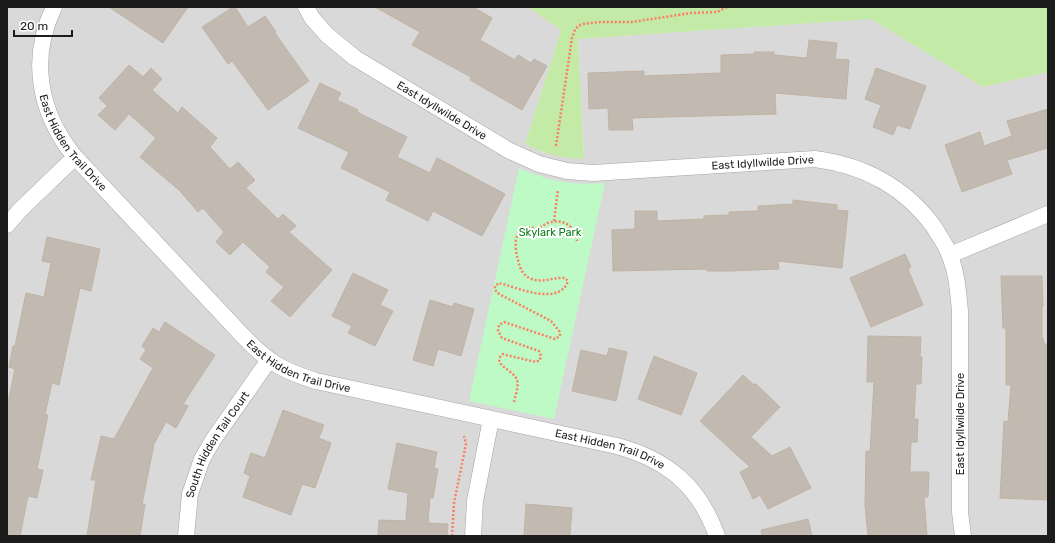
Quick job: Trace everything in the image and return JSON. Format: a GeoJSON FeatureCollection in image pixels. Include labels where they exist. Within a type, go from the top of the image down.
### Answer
{"type":"FeatureCollection","features":[{"type":"Feature","properties":{"kind":"street","name":"East Hidden Trail Drive"},"geometry":{"type":"LineString","coordinates":[[54,7],[47,24],[42,43],[40,60],[41,83],[45,105],[53,124],[62,139],[75,157],[243,336],[269,360],[293,374],[316,381],[639,452],[668,468],[679,476],[693,492],[707,512],[717,536]]}},
{"type":"Feature","properties":{"kind":"street","name":"East Idyllwilde Drive"},"geometry":{"type":"LineString","coordinates":[[306,7],[312,18],[327,35],[355,58],[508,150],[528,160],[567,170],[593,173],[805,159],[826,160],[844,164],[876,176],[898,191],[929,221],[943,242],[950,255],[957,281],[960,311],[960,512],[963,536]]}},
{"type":"Feature","properties":{"kind":"street"},"geometry":{"type":"LineString","coordinates":[[7,224],[75,157]]}},
{"type":"Feature","properties":{"kind":"street"},"geometry":{"type":"LineString","coordinates":[[950,255],[1048,214]]}},
{"type":"Feature","properties":{"kind":"street","name":"South Hidden Tail Court"},"geometry":{"type":"LineString","coordinates":[[186,536],[190,494],[202,459],[213,440],[269,360]]}},
{"type":"Feature","properties":{"kind":"street"},"geometry":{"type":"LineString","coordinates":[[473,536],[475,501],[491,419]]}},
{"type":"Feature","properties":{"kind":"path"},"geometry":{"type":"LineString","coordinates":[[556,146],[572,38],[578,26],[600,22],[632,22],[691,13],[717,12],[727,7]]}},
{"type":"Feature","properties":{"kind":"path"},"geometry":{"type":"LineString","coordinates":[[554,222],[558,190]]}},
{"type":"Feature","properties":{"kind":"path"},"geometry":{"type":"LineString","coordinates":[[514,402],[517,384],[516,379],[514,374],[500,365],[500,357],[503,354],[536,362],[540,360],[541,356],[539,351],[502,338],[498,331],[499,325],[504,322],[555,339],[560,336],[560,332],[551,321],[500,294],[495,290],[495,286],[499,283],[547,295],[556,293],[564,288],[568,281],[565,278],[536,280],[525,275],[520,270],[515,246],[517,237],[523,229],[529,227],[536,228],[547,223],[562,222],[573,228],[577,241]]}},
{"type":"Feature","properties":{"kind":"path"},"geometry":{"type":"LineString","coordinates":[[452,536],[454,503],[466,444],[464,436]]}},
{"type":"Feature","properties":{"kind":"shaded area"},"geometry":{"type":"Polygon","coordinates":[[[7,7],[528,7],[561,30],[525,144],[541,152],[573,158],[584,158],[578,39],[871,19],[983,87],[1048,72],[1048,536],[7,536],[7,7]]]}},
{"type":"Feature","properties":{"kind":"green space"},"geometry":{"type":"Polygon","coordinates":[[[528,7],[1048,7],[1048,72],[983,87],[871,19],[578,39],[584,159],[568,158],[546,153],[525,144],[561,30],[528,7]]]}},
{"type":"Feature","properties":{"kind":"green space","name":"Skylark Park"},"geometry":{"type":"Polygon","coordinates":[[[519,168],[561,182],[582,184],[605,183],[554,419],[469,401],[519,168]]]}},
{"type":"Feature","properties":{"kind":"building"},"geometry":{"type":"Polygon","coordinates":[[[109,7],[188,7],[163,43],[109,7]]]}},
{"type":"Feature","properties":{"kind":"building"},"geometry":{"type":"Polygon","coordinates":[[[235,7],[248,27],[265,16],[276,32],[275,33],[309,81],[268,110],[232,61],[228,64],[202,27],[235,7]]]}},
{"type":"Feature","properties":{"kind":"building"},"geometry":{"type":"Polygon","coordinates":[[[375,7],[473,7],[492,18],[480,40],[515,60],[518,55],[531,63],[534,59],[547,66],[522,110],[470,80],[471,77],[412,45],[420,32],[375,7]]]}},
{"type":"Feature","properties":{"kind":"building"},"geometry":{"type":"Polygon","coordinates":[[[809,40],[837,43],[835,59],[849,60],[846,99],[775,93],[776,114],[632,118],[633,130],[609,130],[608,108],[589,109],[588,73],[644,71],[644,76],[721,73],[721,55],[774,52],[774,55],[807,58],[809,40]]]}},
{"type":"Feature","properties":{"kind":"building"},"geometry":{"type":"Polygon","coordinates":[[[129,65],[143,77],[151,68],[162,79],[152,90],[178,113],[182,107],[217,138],[210,147],[230,169],[238,162],[255,180],[246,188],[278,219],[283,214],[296,226],[289,232],[332,270],[290,317],[271,301],[284,287],[266,272],[270,267],[243,242],[230,255],[216,242],[224,232],[203,208],[198,212],[180,191],[140,157],[156,138],[129,114],[115,130],[98,115],[107,106],[99,98],[129,65]]]}},
{"type":"Feature","properties":{"kind":"building"},"geometry":{"type":"Polygon","coordinates":[[[876,68],[926,86],[910,129],[897,125],[893,135],[873,127],[881,105],[865,99],[876,68]]]}},
{"type":"Feature","properties":{"kind":"building"},"geometry":{"type":"Polygon","coordinates":[[[320,83],[341,93],[337,100],[358,110],[357,112],[407,137],[397,157],[430,173],[437,158],[505,194],[482,236],[433,211],[428,221],[386,200],[390,192],[341,168],[349,152],[298,128],[320,83]]]}},
{"type":"Feature","properties":{"kind":"building"},"geometry":{"type":"Polygon","coordinates":[[[1048,109],[1048,148],[1007,160],[1012,174],[962,192],[945,145],[980,132],[984,146],[1012,136],[1007,121],[1048,109]]]}},
{"type":"Feature","properties":{"kind":"building"},"geometry":{"type":"Polygon","coordinates":[[[793,200],[837,205],[837,210],[848,211],[842,268],[778,261],[779,269],[731,271],[707,271],[707,269],[613,271],[612,230],[635,229],[635,211],[657,211],[657,221],[704,219],[704,216],[729,215],[729,212],[758,211],[758,206],[793,204],[793,200]]]}},
{"type":"Feature","properties":{"kind":"building"},"geometry":{"type":"Polygon","coordinates":[[[47,237],[100,249],[91,291],[80,288],[59,385],[52,383],[45,414],[48,415],[37,469],[43,470],[37,498],[28,496],[20,536],[7,536],[7,408],[15,369],[9,367],[26,293],[44,297],[51,263],[42,261],[47,237]]]}},
{"type":"Feature","properties":{"kind":"building"},"geometry":{"type":"Polygon","coordinates":[[[905,254],[911,267],[908,269],[923,305],[871,327],[850,278],[905,254]]]}},
{"type":"Feature","properties":{"kind":"building"},"geometry":{"type":"Polygon","coordinates":[[[353,273],[388,290],[380,305],[393,311],[375,346],[348,333],[352,326],[332,316],[353,273]]]}},
{"type":"Feature","properties":{"kind":"building"},"geometry":{"type":"Polygon","coordinates":[[[1001,276],[1042,276],[1042,338],[1044,344],[1048,344],[1048,500],[1000,498],[1004,421],[1008,422],[1011,385],[1006,385],[1006,328],[1003,328],[1001,276]]]}},
{"type":"Feature","properties":{"kind":"building"},"geometry":{"type":"Polygon","coordinates":[[[430,300],[453,307],[454,303],[474,309],[461,356],[438,349],[433,366],[413,360],[430,300]]]}},
{"type":"Feature","properties":{"kind":"building"},"geometry":{"type":"Polygon","coordinates":[[[165,322],[215,355],[183,404],[188,406],[176,428],[166,422],[154,444],[142,504],[145,504],[140,536],[87,536],[96,480],[91,480],[101,436],[114,439],[153,368],[140,359],[146,350],[142,346],[153,328],[159,332],[165,322]]]}},
{"type":"Feature","properties":{"kind":"building"},"geometry":{"type":"Polygon","coordinates":[[[868,336],[921,337],[921,384],[916,384],[914,419],[918,419],[917,442],[911,442],[910,472],[929,472],[928,497],[924,497],[927,536],[868,536],[865,505],[866,451],[870,452],[874,382],[867,382],[868,336]]]}},
{"type":"Feature","properties":{"kind":"building"},"geometry":{"type":"Polygon","coordinates":[[[609,348],[627,352],[616,401],[572,391],[581,350],[607,356],[609,348]]]}},
{"type":"Feature","properties":{"kind":"building"},"geometry":{"type":"Polygon","coordinates":[[[654,356],[697,373],[681,415],[638,399],[654,356]]]}},
{"type":"Feature","properties":{"kind":"building"},"geometry":{"type":"Polygon","coordinates":[[[743,375],[754,385],[756,384],[780,407],[751,437],[772,456],[790,447],[811,488],[768,509],[760,495],[753,499],[740,472],[750,467],[700,421],[743,375]]]}},
{"type":"Feature","properties":{"kind":"building"},"geometry":{"type":"Polygon","coordinates":[[[283,410],[324,425],[319,438],[331,443],[315,488],[302,484],[291,515],[243,497],[250,476],[244,473],[251,453],[265,458],[283,410]]]}},
{"type":"Feature","properties":{"kind":"building"},"geometry":{"type":"Polygon","coordinates":[[[397,443],[437,452],[434,468],[438,469],[433,498],[430,497],[428,523],[448,524],[447,536],[378,536],[379,520],[406,521],[408,493],[388,489],[397,443]]]}},
{"type":"Feature","properties":{"kind":"building"},"geometry":{"type":"Polygon","coordinates":[[[526,504],[572,508],[570,535],[524,536],[526,504]]]}},
{"type":"Feature","properties":{"kind":"building"},"geometry":{"type":"Polygon","coordinates":[[[808,519],[812,536],[762,536],[761,530],[808,519]]]}}]}
